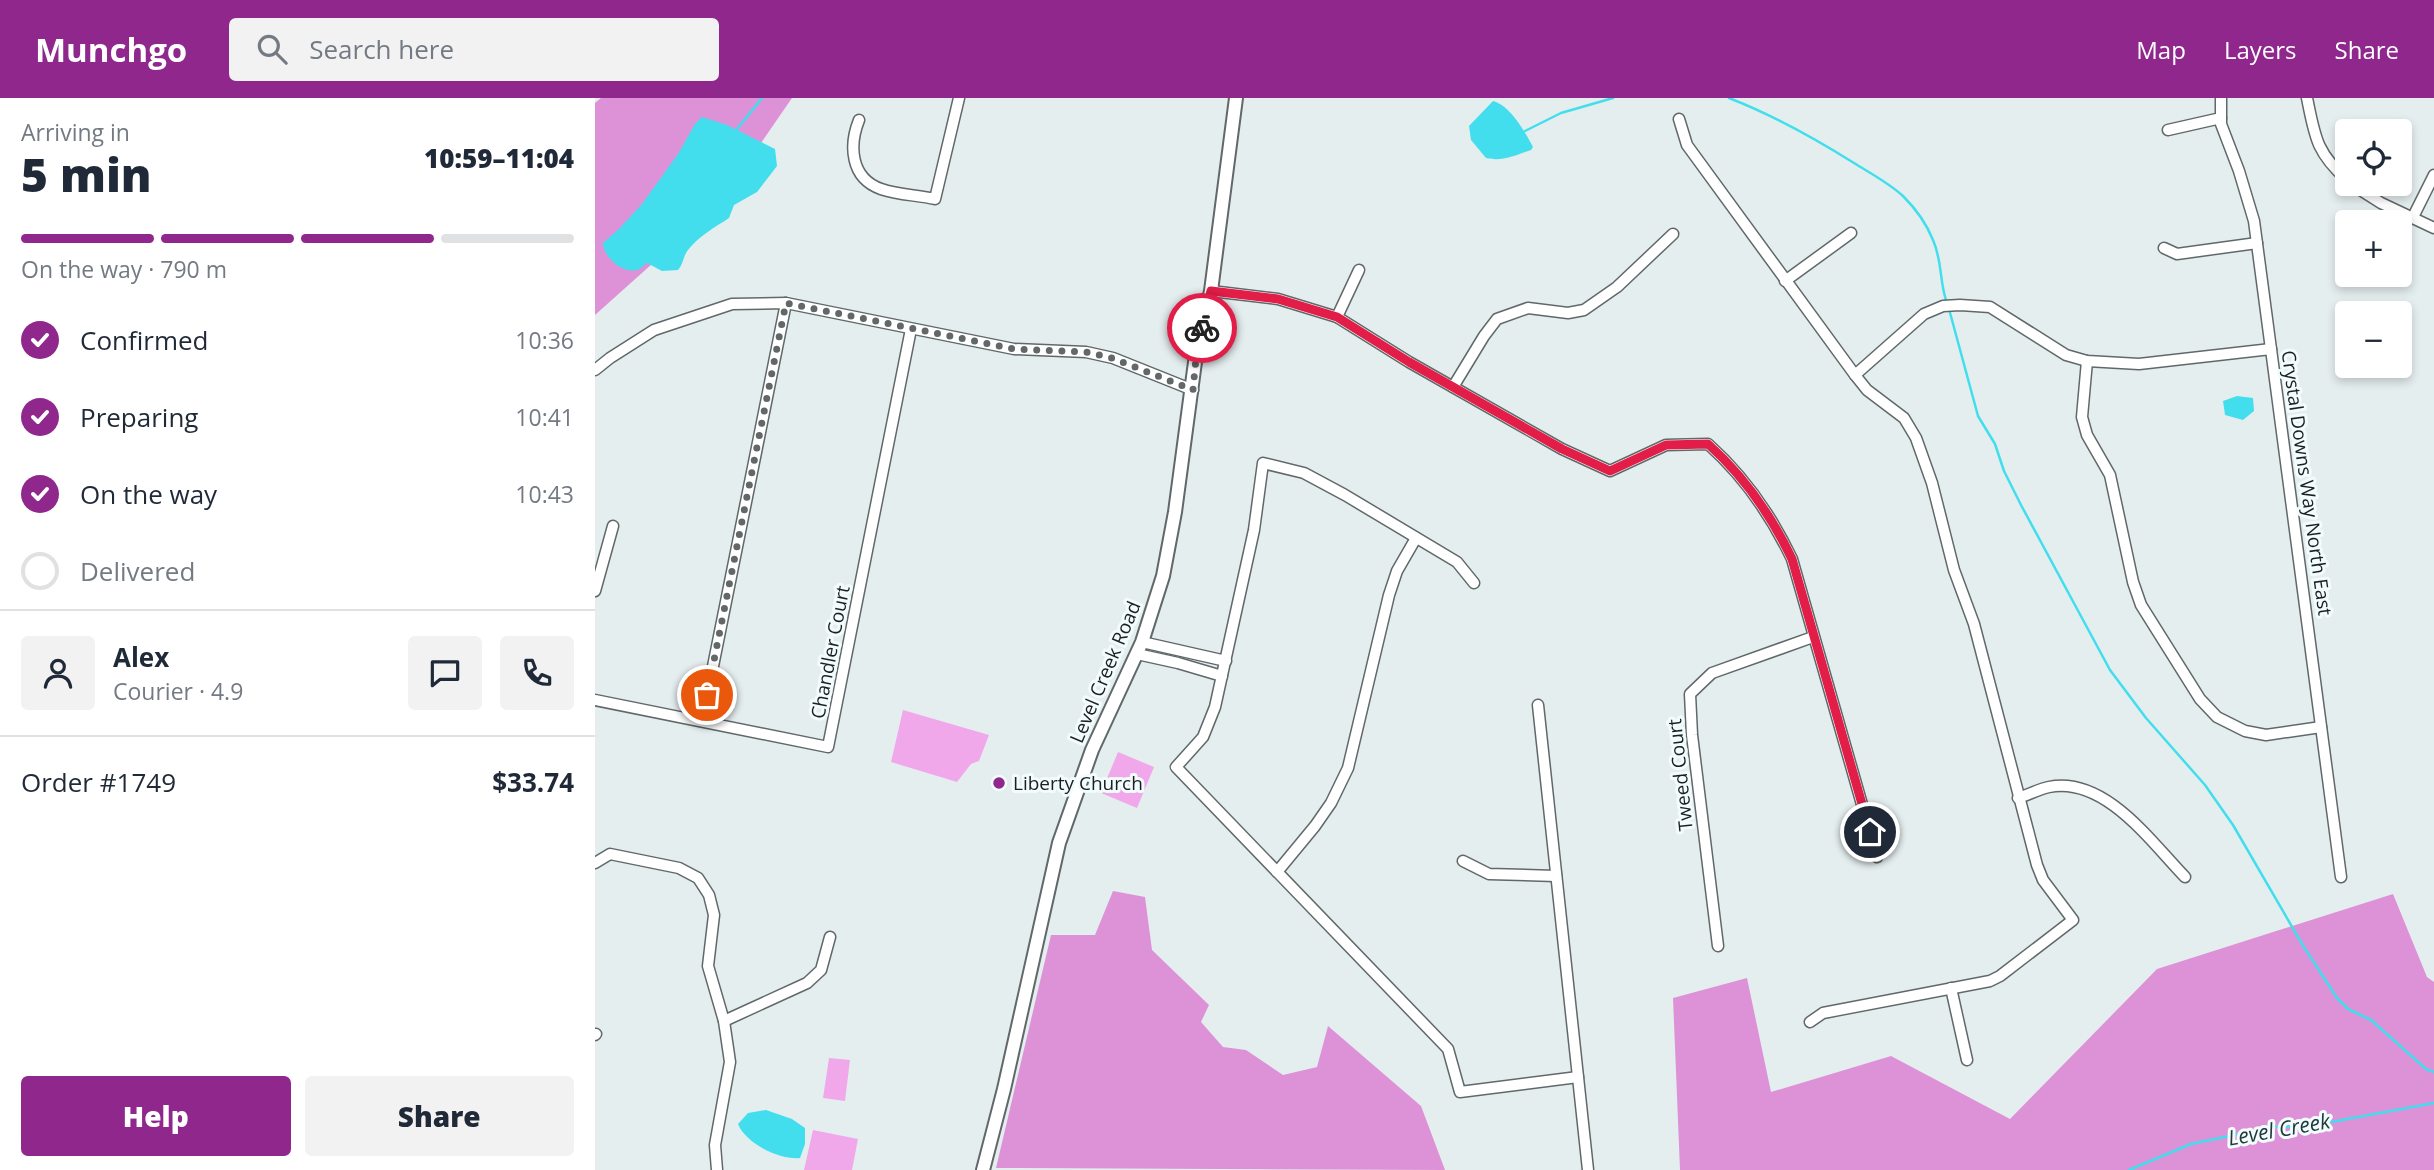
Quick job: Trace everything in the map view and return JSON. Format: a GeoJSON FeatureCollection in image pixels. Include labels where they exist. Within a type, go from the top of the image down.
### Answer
{"type":"FeatureCollection","features":[{"type":"Feature","properties":{"kind":"street"},"geometry":{"type":"LineString","coordinates":[[859,120],[853,136],[852,157],[859,172],[869,183],[882,189],[935,199],[959,98]]}},
{"type":"Feature","properties":{"kind":"street","name":"Level Creek Road"},"geometry":{"type":"LineString","coordinates":[[983,1170],[1004,1089],[1059,843],[1092,750],[1142,642],[1163,576],[1193,390],[1197,347],[1211,291],[1236,98]]}},
{"type":"Feature","properties":{"kind":"street","name":"Crystal Downs Way North East"},"geometry":{"type":"LineString","coordinates":[[2221,98],[2221,124],[2239,170],[2254,221],[2341,877]]}},
{"type":"Feature","properties":{"kind":"street"},"geometry":{"type":"LineString","coordinates":[[2308,98],[2316,142],[2335,169]]}},
{"type":"Feature","properties":{"kind":"street"},"geometry":{"type":"LineString","coordinates":[[2168,130],[2221,118]]}},
{"type":"Feature","properties":{"kind":"street"},"geometry":{"type":"LineString","coordinates":[[1679,119],[1687,145],[1785,281],[1867,390],[1904,418],[1916,438],[1932,484],[1954,570],[1974,624],[2037,865],[2043,880],[2073,920],[2000,976],[1982,983],[1823,1013],[1810,1022]]}},
{"type":"Feature","properties":{"kind":"street"},"geometry":{"type":"LineString","coordinates":[[2413,217],[2434,175]]}},
{"type":"Feature","properties":{"kind":"street"},"geometry":{"type":"LineString","coordinates":[[2371,196],[2434,228]]}},
{"type":"Feature","properties":{"kind":"street"},"geometry":{"type":"LineString","coordinates":[[1785,281],[1851,233]]}},
{"type":"Feature","properties":{"kind":"street"},"geometry":{"type":"LineString","coordinates":[[1454,387],[1497,319],[1528,308],[1568,313],[1584,310],[1617,287],[1673,234]]}},
{"type":"Feature","properties":{"kind":"street"},"geometry":{"type":"LineString","coordinates":[[2164,248],[2177,254],[2257,243]]}},
{"type":"Feature","properties":{"kind":"street"},"geometry":{"type":"LineString","coordinates":[[1337,317],[1359,270]]}},
{"type":"Feature","properties":{"kind":"street"},"geometry":{"type":"LineString","coordinates":[[1211,291],[1278,299],[1337,317],[1562,449],[1610,471],[1666,445],[1708,444],[1731,465],[1777,528],[1792,559],[1877,857]]}},
{"type":"Feature","properties":{"kind":"street"},"geometry":{"type":"LineString","coordinates":[[595,370],[654,330],[732,304],[786,303],[1014,349],[1086,352],[1112,358],[1193,390]]}},
{"type":"Feature","properties":{"kind":"street"},"geometry":{"type":"LineString","coordinates":[[702,721],[786,303]]}},
{"type":"Feature","properties":{"kind":"street"},"geometry":{"type":"LineString","coordinates":[[1855,375],[1924,314],[1943,306],[1960,304],[1990,307],[2066,355],[2087,362],[2139,364],[2271,349]]}},
{"type":"Feature","properties":{"kind":"street","name":"Chandler Court"},"geometry":{"type":"LineString","coordinates":[[595,700],[828,747],[911,329]]}},
{"type":"Feature","properties":{"kind":"street"},"geometry":{"type":"LineString","coordinates":[[2087,362],[2082,417],[2087,435],[2110,475],[2133,582],[2141,605],[2200,699],[2217,718],[2245,731],[2266,735],[2322,727]]}},
{"type":"Feature","properties":{"kind":"street"},"geometry":{"type":"LineString","coordinates":[[1473,583],[1457,562],[1304,473],[1263,463],[1254,530],[1215,707],[1203,737],[1176,767],[1448,1049],[1460,1092],[1578,1077]]}},
{"type":"Feature","properties":{"kind":"street"},"geometry":{"type":"LineString","coordinates":[[595,591],[597,573],[613,526]]}},
{"type":"Feature","properties":{"kind":"street"},"geometry":{"type":"LineString","coordinates":[[1277,872],[1323,815],[1347,768],[1389,594],[1397,571],[1416,538]]}},
{"type":"Feature","properties":{"kind":"street","name":"Tweed Court"},"geometry":{"type":"LineString","coordinates":[[1718,946],[1692,735],[1690,694],[1711,673],[1813,637]]}},
{"type":"Feature","properties":{"kind":"street"},"geometry":{"type":"LineString","coordinates":[[1142,642],[1226,661]]}},
{"type":"Feature","properties":{"kind":"street"},"geometry":{"type":"LineString","coordinates":[[1137,654],[1222,676]]}},
{"type":"Feature","properties":{"kind":"street"},"geometry":{"type":"LineString","coordinates":[[1538,705],[1588,1170]]}},
{"type":"Feature","properties":{"kind":"street"},"geometry":{"type":"LineString","coordinates":[[2018,798],[2049,787],[2086,789],[2100,795],[2123,813],[2185,877]]}},
{"type":"Feature","properties":{"kind":"street"},"geometry":{"type":"LineString","coordinates":[[595,863],[610,855],[679,868],[698,878],[709,895],[714,915],[708,966],[725,1021],[730,1062],[715,1145],[717,1170]]}},
{"type":"Feature","properties":{"kind":"street"},"geometry":{"type":"LineString","coordinates":[[1463,861],[1489,874],[1556,876]]}},
{"type":"Feature","properties":{"kind":"street"},"geometry":{"type":"LineString","coordinates":[[725,1021],[807,983],[821,970],[830,937]]}},
{"type":"Feature","properties":{"kind":"street"},"geometry":{"type":"LineString","coordinates":[[1951,988],[1967,1060]]}},
{"type":"Feature","properties":{"kind":"shaded area"},"geometry":{"type":"Polygon","coordinates":[[[601,98],[792,98],[719,204],[595,315],[595,103],[601,98]]]}},
{"type":"Feature","properties":{"kind":"shaded area"},"geometry":{"type":"Polygon","coordinates":[[[903,710],[989,735],[979,761],[971,764],[957,782],[891,762],[903,710]]]}},
{"type":"Feature","properties":{"kind":"shaded area"},"geometry":{"type":"Polygon","coordinates":[[[1118,752],[1154,767],[1137,808],[1101,793],[1118,752]]]}},
{"type":"Feature","properties":{"kind":"shaded area"},"geometry":{"type":"Polygon","coordinates":[[[1113,891],[1145,897],[1152,950],[1209,1005],[1201,1022],[1223,1047],[1246,1050],[1283,1075],[1317,1067],[1328,1026],[1421,1106],[1445,1170],[996,1168],[1051,935],[1095,935],[1113,891]]]}},
{"type":"Feature","properties":{"kind":"shaded area"},"geometry":{"type":"Polygon","coordinates":[[[2393,894],[2427,977],[2434,982],[2434,1170],[1680,1170],[1673,998],[1747,978],[1771,1092],[1891,1056],[2010,1119],[2157,969],[2393,894]]]}},
{"type":"Feature","properties":{"kind":"shaded area"},"geometry":{"type":"Polygon","coordinates":[[[829,1058],[850,1060],[845,1101],[823,1098],[829,1058]]]}},
{"type":"Feature","properties":{"kind":"shaded area"},"geometry":{"type":"Polygon","coordinates":[[[813,1130],[858,1139],[852,1170],[804,1170],[813,1130]]]}},
{"type":"Feature","properties":{"kind":"water"},"geometry":{"type":"Polygon","coordinates":[[[1493,101],[1506,108],[1517,120],[1533,147],[1531,150],[1503,159],[1486,158],[1471,140],[1469,126],[1493,101]]]}},
{"type":"Feature","properties":{"kind":"water"},"geometry":{"type":"Polygon","coordinates":[[[702,117],[727,125],[775,149],[777,166],[757,192],[734,205],[729,218],[707,232],[686,252],[678,270],[662,271],[647,263],[632,271],[620,267],[606,254],[603,243],[642,204],[702,117]]]}},
{"type":"Feature","properties":{"kind":"water"},"geometry":{"type":"Polygon","coordinates":[[[2237,396],[2253,398],[2254,411],[2243,420],[2225,415],[2223,401],[2237,396]]]}},
{"type":"Feature","properties":{"kind":"water"},"geometry":{"type":"Polygon","coordinates":[[[766,1110],[792,1119],[805,1128],[805,1144],[800,1158],[783,1156],[764,1149],[742,1131],[738,1124],[748,1113],[766,1110]]]}},
{"type":"Feature","properties":{"kind":"waterway"},"geometry":{"type":"LineString","coordinates":[[737,129],[762,98]]}},
{"type":"Feature","properties":{"kind":"waterway"},"geometry":{"type":"LineString","coordinates":[[1525,131],[1561,113],[1613,98]]}},
{"type":"Feature","properties":{"kind":"waterway"},"geometry":{"type":"LineString","coordinates":[[1729,98],[1808,136],[1879,178],[1903,196],[1920,217],[1933,240],[1947,303]]}},
{"type":"Feature","properties":{"kind":"waterway"},"geometry":{"type":"LineString","coordinates":[[1949,309],[1978,416],[1995,444],[2004,471],[2021,505],[2110,670],[2146,718],[2205,785],[2233,825],[2302,944],[2337,998],[2348,1009],[2371,1020],[2426,1069],[2434,1072]]}},
{"type":"Feature","properties":{"kind":"waterway","name":"Level Creek"},"geometry":{"type":"LineString","coordinates":[[2129,1170],[2191,1144],[2273,1127],[2310,1126],[2434,1103]]}},
{"type":"Feature","properties":{"kind":"way so far"},"geometry":{"type":"LineString","coordinates":[[707,695],[786,303],[1014,349],[1086,352],[1112,358],[1193,390],[1197,347],[1202,328]]}},
{"type":"Feature","properties":{"kind":"place","name":"Liberty Church"},"geometry":{"type":"Point","coordinates":[999,783]}},
{"type":"Feature","properties":{"kind":"route"},"geometry":{"type":"LineString","coordinates":[[1202,328],[1211,291],[1278,299],[1337,317],[1409,362],[1562,449],[1610,471],[1666,445],[1708,444],[1731,465],[1752,493],[1777,528],[1792,559],[1870,832]]}}]}
